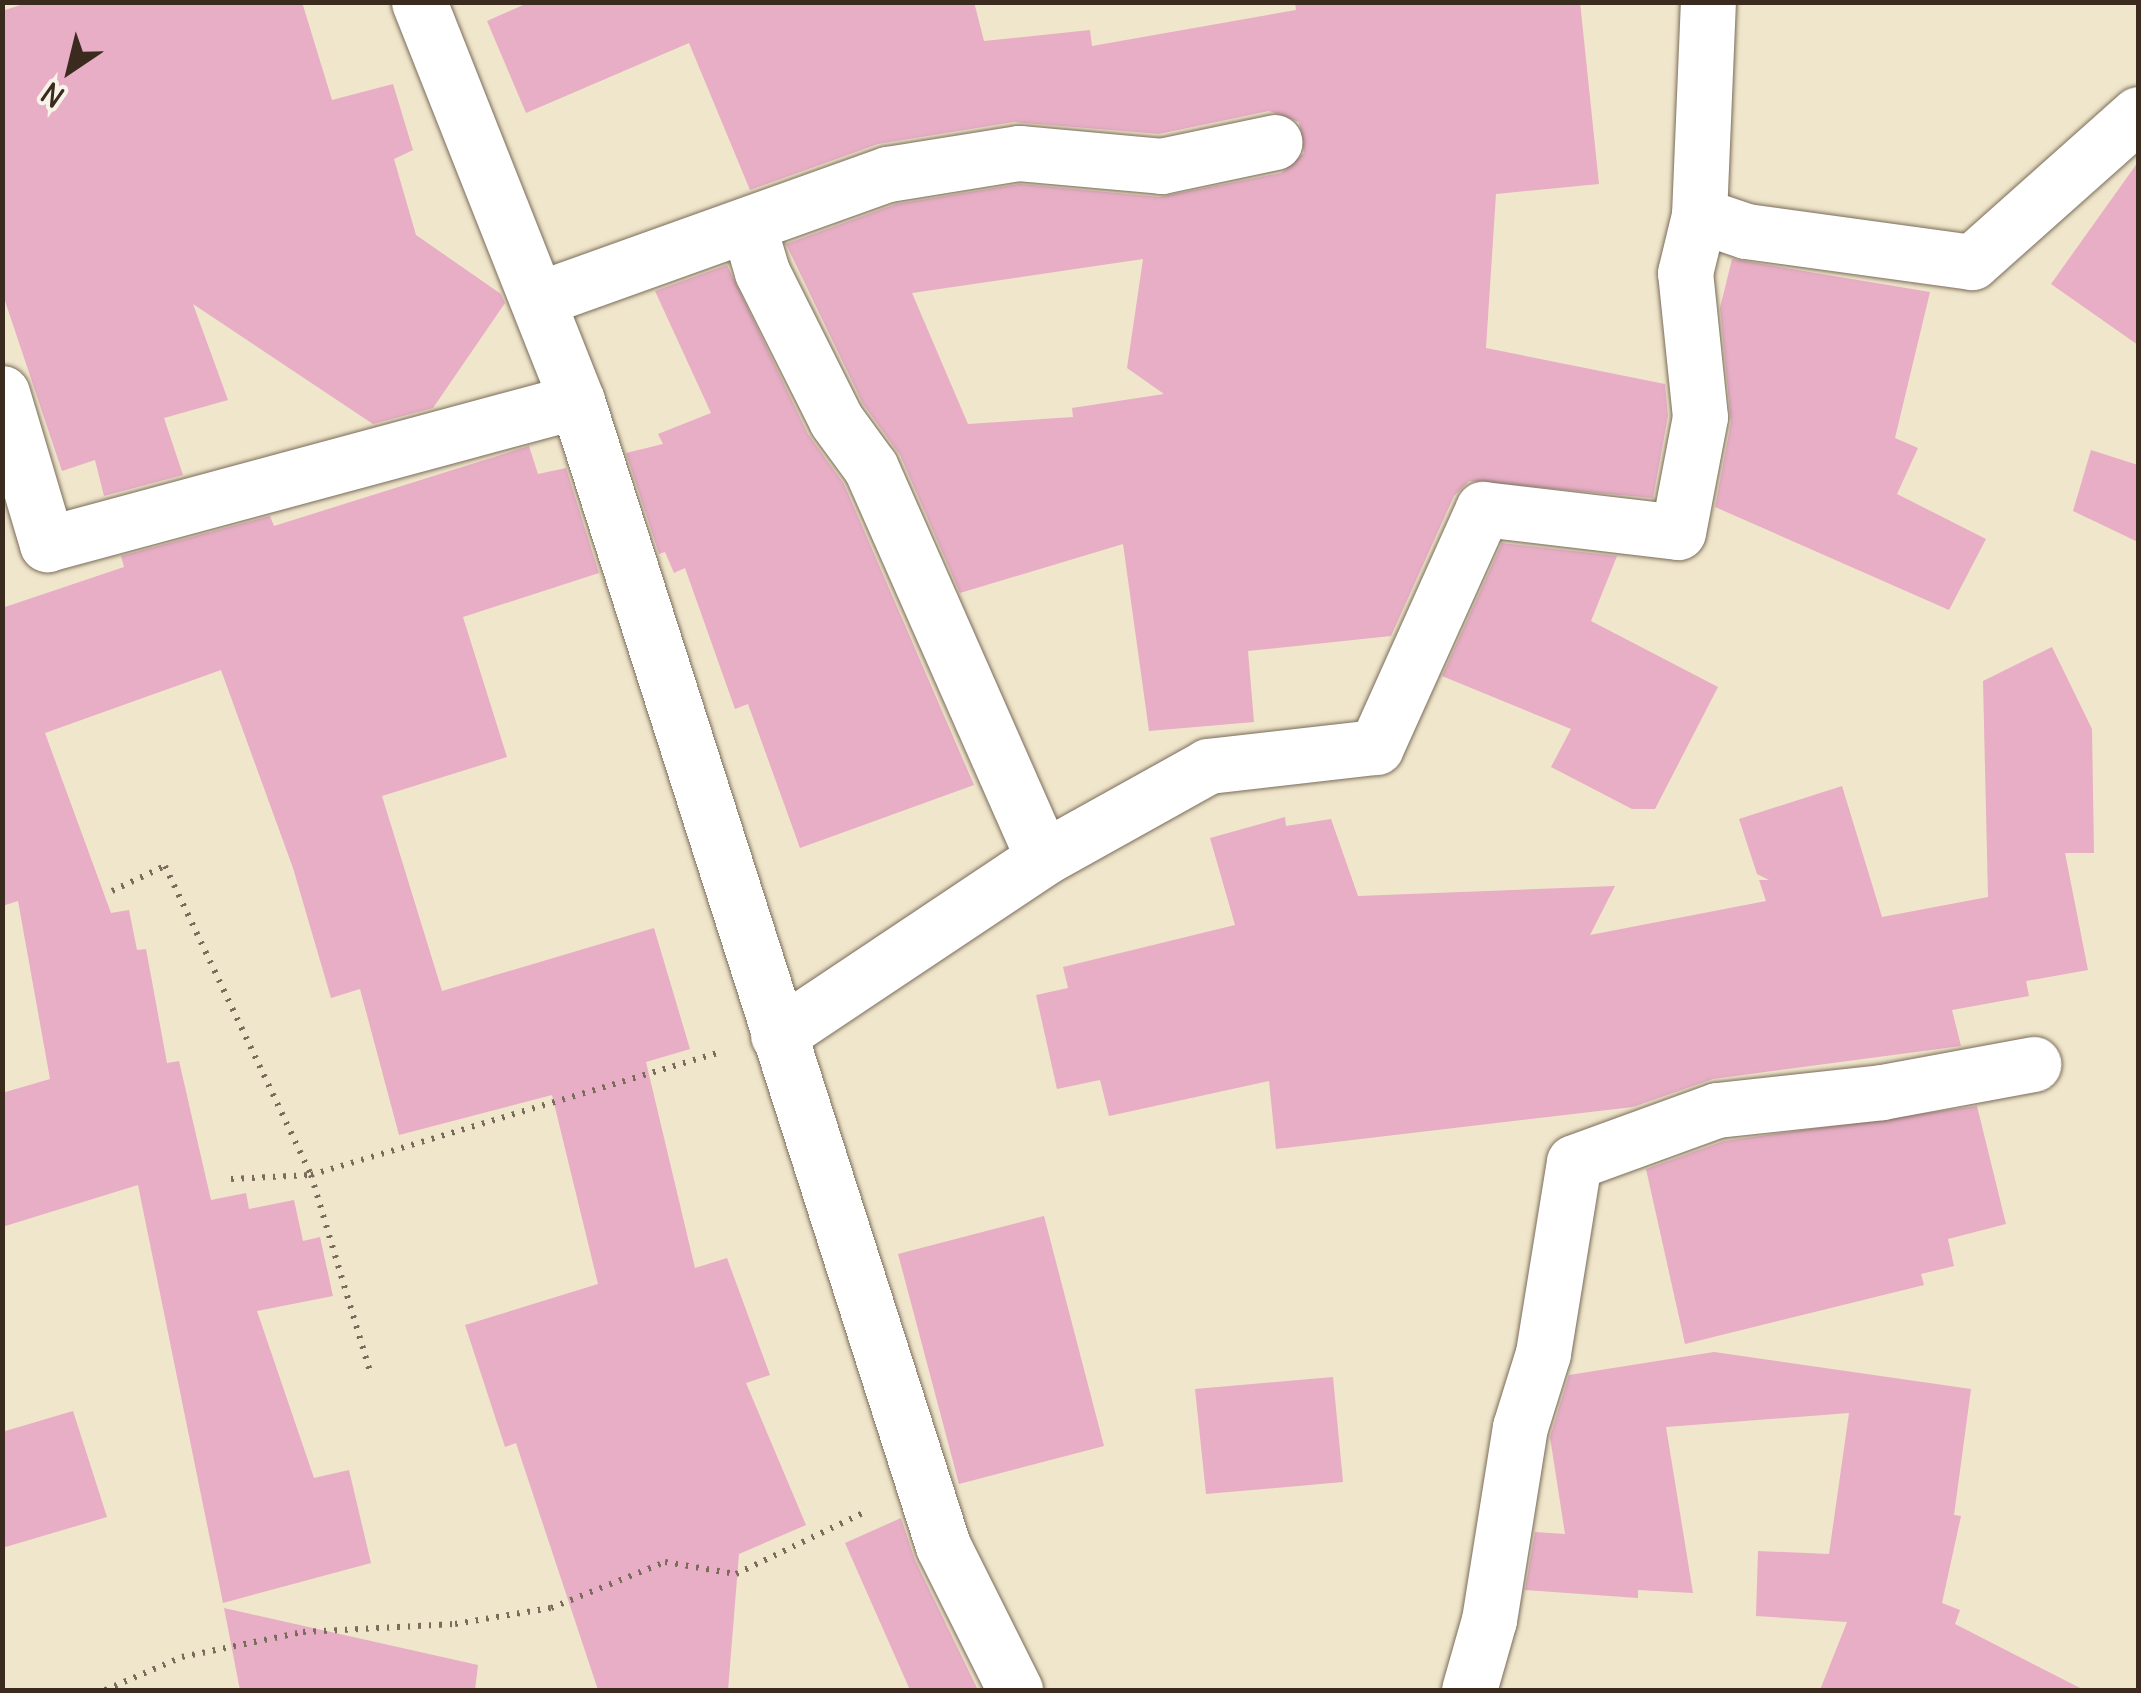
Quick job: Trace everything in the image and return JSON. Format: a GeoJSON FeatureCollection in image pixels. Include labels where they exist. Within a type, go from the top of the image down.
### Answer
{"type":"FeatureCollection","features":[{"type":"Feature","properties":{"kind":"street"},"geometry":{"type":"LineString","coordinates":[[419,2],[541,298],[577,401],[944,1546],[1016,1690]]}},
{"type":"Feature","properties":{"kind":"street"},"geometry":{"type":"LineString","coordinates":[[778,1035],[1043,858],[1208,766],[1376,746],[1483,509],[1678,532],[1700,417],[1685,273],[1700,215],[1708,2]]}},
{"type":"Feature","properties":{"kind":"street"},"geometry":{"type":"LineString","coordinates":[[1700,215],[1746,231],[1972,262],[2138,114]]}},
{"type":"Feature","properties":{"kind":"street"},"geometry":{"type":"LineString","coordinates":[[541,298],[750,228],[888,174],[1019,152],[1160,166],[1275,142]]}},
{"type":"Feature","properties":{"kind":"street"},"geometry":{"type":"LineString","coordinates":[[750,228],[762,272],[836,420],[870,468],[1043,858]]}},
{"type":"Feature","properties":{"kind":"street"},"geometry":{"type":"LineString","coordinates":[[2,394],[47,544],[577,401]]}},
{"type":"Feature","properties":{"kind":"street"},"geometry":{"type":"LineString","coordinates":[[1470,1690],[1489,1620],[1520,1426],[1543,1352],[1574,1162],[1717,1110],[1882,1092],[2032,1064]]}},
{"type":"Feature","properties":{"kind":"path"},"geometry":{"type":"LineString","coordinates":[[112,891],[165,866],[310,1176],[371,1376]]}},
{"type":"Feature","properties":{"kind":"path"},"geometry":{"type":"LineString","coordinates":[[232,1179],[310,1176],[778,1035]]}},
{"type":"Feature","properties":{"kind":"path"},"geometry":{"type":"LineString","coordinates":[[105,1690],[182,1657],[303,1632],[456,1624],[551,1608],[665,1562],[736,1574],[846,1518],[926,1494]]}},
{"type":"Feature","properties":{"kind":"building"},"geometry":{"type":"Polygon","coordinates":[[[30,2],[302,2],[332,100],[393,84],[413,150],[394,159],[416,235],[501,294],[505,303],[433,408],[373,424],[193,304],[228,400],[164,418],[183,475],[104,496],[95,460],[62,471],[2,292],[2,11],[30,2]]]}},
{"type":"Feature","properties":{"kind":"building"},"geometry":{"type":"Polygon","coordinates":[[[530,2],[974,2],[984,41],[1090,30],[1092,46],[1296,10],[1295,2],[1580,2],[1599,184],[1496,194],[1486,348],[1665,384],[1668,416],[1653,498],[1469,481],[1454,496],[1391,636],[1248,651],[1254,722],[1149,731],[1123,544],[960,593],[900,455],[863,404],[786,244],[896,204],[1020,184],[1159,197],[1281,173],[1304,153],[1299,122],[1269,111],[1159,134],[1014,122],[878,144],[750,190],[689,43],[526,113],[487,21],[530,2]],[[1143,259],[912,293],[968,424],[1073,417],[1072,408],[1164,394],[1127,368],[1143,259]]]}},
{"type":"Feature","properties":{"kind":"building"},"geometry":{"type":"Polygon","coordinates":[[[2138,162],[2138,345],[2051,284],[2138,162]]]}},
{"type":"Feature","properties":{"kind":"building"},"geometry":{"type":"Polygon","coordinates":[[[1732,259],[1930,292],[1895,438],[1918,448],[1897,494],[1986,539],[1949,610],[1715,507],[1731,422],[1720,308],[1732,259]]]}},
{"type":"Feature","properties":{"kind":"building"},"geometry":{"type":"Polygon","coordinates":[[[727,265],[808,434],[844,484],[974,785],[800,848],[748,704],[735,709],[685,568],[674,573],[665,552],[659,554],[626,453],[663,444],[658,434],[711,413],[655,291],[727,265]]]}},
{"type":"Feature","properties":{"kind":"building"},"geometry":{"type":"Polygon","coordinates":[[[529,446],[538,474],[566,468],[599,573],[463,617],[507,757],[382,796],[442,991],[654,928],[690,1049],[646,1062],[695,1268],[727,1258],[770,1375],[746,1383],[806,1525],[739,1554],[728,1690],[598,1690],[516,1443],[505,1447],[465,1325],[598,1284],[552,1095],[399,1135],[360,989],[331,998],[293,868],[221,670],[45,733],[111,913],[129,910],[137,950],[146,949],[167,1063],[179,1061],[211,1200],[246,1193],[249,1209],[294,1200],[303,1241],[320,1237],[333,1296],[257,1311],[314,1478],[349,1470],[371,1563],[223,1603],[138,1185],[2,1227],[2,1093],[50,1079],[18,901],[2,906],[2,608],[124,567],[121,556],[270,516],[274,526],[529,446]]]}},
{"type":"Feature","properties":{"kind":"building"},"geometry":{"type":"Polygon","coordinates":[[[2091,450],[2138,465],[2138,542],[2073,511],[2091,450]]]}},
{"type":"Feature","properties":{"kind":"building"},"geometry":{"type":"Polygon","coordinates":[[[1502,543],[1617,556],[1591,621],[1718,687],[1655,809],[1632,809],[1551,767],[1571,729],[1442,676],[1502,543]]]}},
{"type":"Feature","properties":{"kind":"building"},"geometry":{"type":"Polygon","coordinates":[[[2052,647],[2092,729],[2094,853],[2065,853],[2088,970],[2026,981],[2029,996],[1952,1010],[1961,1046],[1713,1079],[1633,1107],[1276,1149],[1269,1081],[1109,1116],[1100,1080],[1057,1089],[1036,995],[1068,988],[1063,967],[1235,925],[1210,838],[1285,817],[1286,826],[1331,819],[1358,896],[1615,886],[1590,935],[1766,901],[1759,880],[1769,880],[1757,874],[1739,819],[1842,786],[1882,917],[1988,897],[1983,681],[2052,647]]]}},
{"type":"Feature","properties":{"kind":"building"},"geometry":{"type":"Polygon","coordinates":[[[1977,1106],[2006,1224],[1948,1239],[1954,1266],[1921,1274],[1924,1285],[1685,1344],[1646,1169],[1724,1141],[1977,1106]]]}},
{"type":"Feature","properties":{"kind":"building"},"geometry":{"type":"Polygon","coordinates":[[[1044,1216],[1104,1446],[959,1484],[898,1254],[1044,1216]]]}},
{"type":"Feature","properties":{"kind":"building"},"geometry":{"type":"Polygon","coordinates":[[[1714,1352],[1971,1389],[1954,1515],[1961,1516],[1942,1603],[1960,1610],[1955,1624],[2084,1690],[1820,1690],[1847,1622],[1756,1616],[1758,1551],[1829,1554],[1849,1413],[1666,1427],[1693,1593],[1638,1590],[1638,1598],[1525,1590],[1535,1532],[1565,1534],[1550,1437],[1569,1375],[1714,1352]]]}},
{"type":"Feature","properties":{"kind":"building"},"geometry":{"type":"Polygon","coordinates":[[[1333,1377],[1343,1482],[1206,1494],[1195,1389],[1333,1377]]]}},
{"type":"Feature","properties":{"kind":"building"},"geometry":{"type":"Polygon","coordinates":[[[73,1411],[107,1517],[2,1548],[2,1432],[73,1411]]]}},
{"type":"Feature","properties":{"kind":"building"},"geometry":{"type":"Polygon","coordinates":[[[901,1518],[915,1560],[978,1690],[910,1690],[845,1543],[901,1518]]]}},
{"type":"Feature","properties":{"kind":"building"},"geometry":{"type":"Polygon","coordinates":[[[224,1608],[478,1665],[475,1690],[240,1690],[224,1608]]]}}]}
